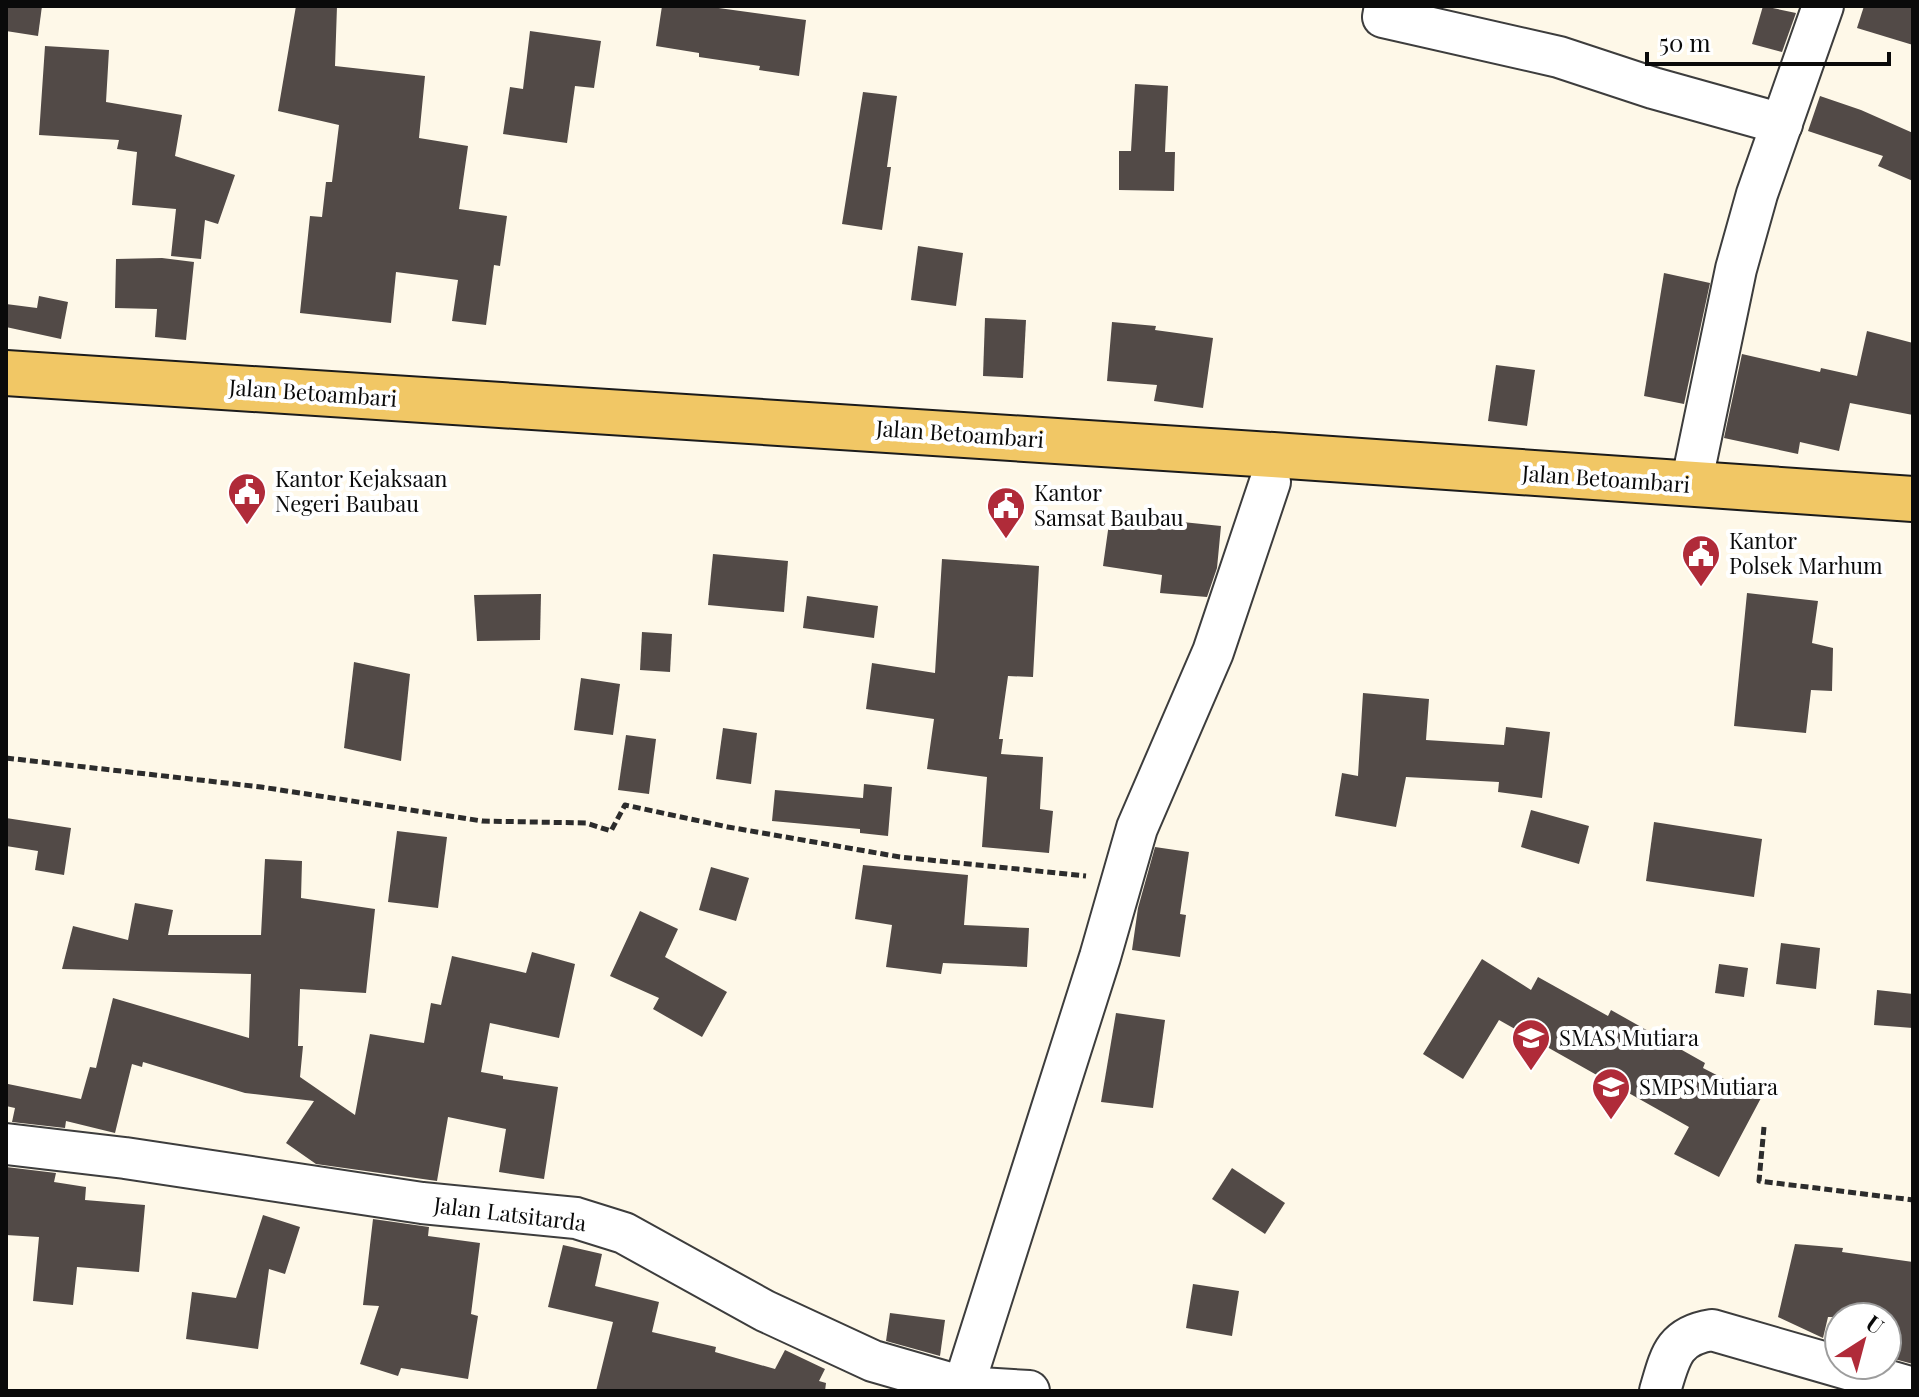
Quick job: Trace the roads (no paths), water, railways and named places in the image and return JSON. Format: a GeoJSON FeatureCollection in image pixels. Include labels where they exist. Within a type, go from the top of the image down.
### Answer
{"type":"FeatureCollection","features":[{"type":"Feature","properties":{"kind":"main road","name":"Jalan Betoambari"},"geometry":{"type":"LineString","coordinates":[[6,373],[814,437],[1270,482],[1913,524]]}},
{"type":"Feature","properties":{"kind":"main road","name":"Jalan Betoambari"},"geometry":{"type":"LineString","coordinates":[[6,399],[364,419],[814,437],[1913,499]]}},
{"type":"Feature","properties":{"kind":"street"},"geometry":{"type":"LineString","coordinates":[[1385,6],[1383,17],[1559,57],[1653,88],[1782,124]]}},
{"type":"Feature","properties":{"kind":"street"},"geometry":{"type":"LineString","coordinates":[[1691,485],[1736,269],[1757,194],[1823,6]]}},
{"type":"Feature","properties":{"kind":"street"},"geometry":{"type":"LineString","coordinates":[[963,1389],[1095,972],[1137,828],[1213,652],[1270,482]]}},
{"type":"Feature","properties":{"kind":"street","name":"Jalan Latsitarda"},"geometry":{"type":"LineString","coordinates":[[6,1144],[141,1160],[422,1203],[576,1218],[624,1233],[765,1311],[873,1361],[963,1389],[1029,1391]]}},
{"type":"Feature","properties":{"kind":"street"},"geometry":{"type":"LineString","coordinates":[[1660,1391],[1667,1367],[1685,1337],[1712,1330],[1913,1388]]}},
{"type":"Feature","properties":{"kind":"place","name":"Kantor Kejaksaan Negeri Baubau"},"geometry":{"type":"Point","coordinates":[247,526]}},
{"type":"Feature","properties":{"kind":"place","name":"Kantor Samsat Baubau"},"geometry":{"type":"Point","coordinates":[1006,540]}},
{"type":"Feature","properties":{"kind":"place","name":"Kantor Polsek Marhum"},"geometry":{"type":"Point","coordinates":[1701,588]}},
{"type":"Feature","properties":{"kind":"place","name":"SMAS Mutiara"},"geometry":{"type":"Point","coordinates":[1531,1072]}},
{"type":"Feature","properties":{"kind":"place","name":"SMPS Mutiara"},"geometry":{"type":"Point","coordinates":[1611,1121]}}]}
